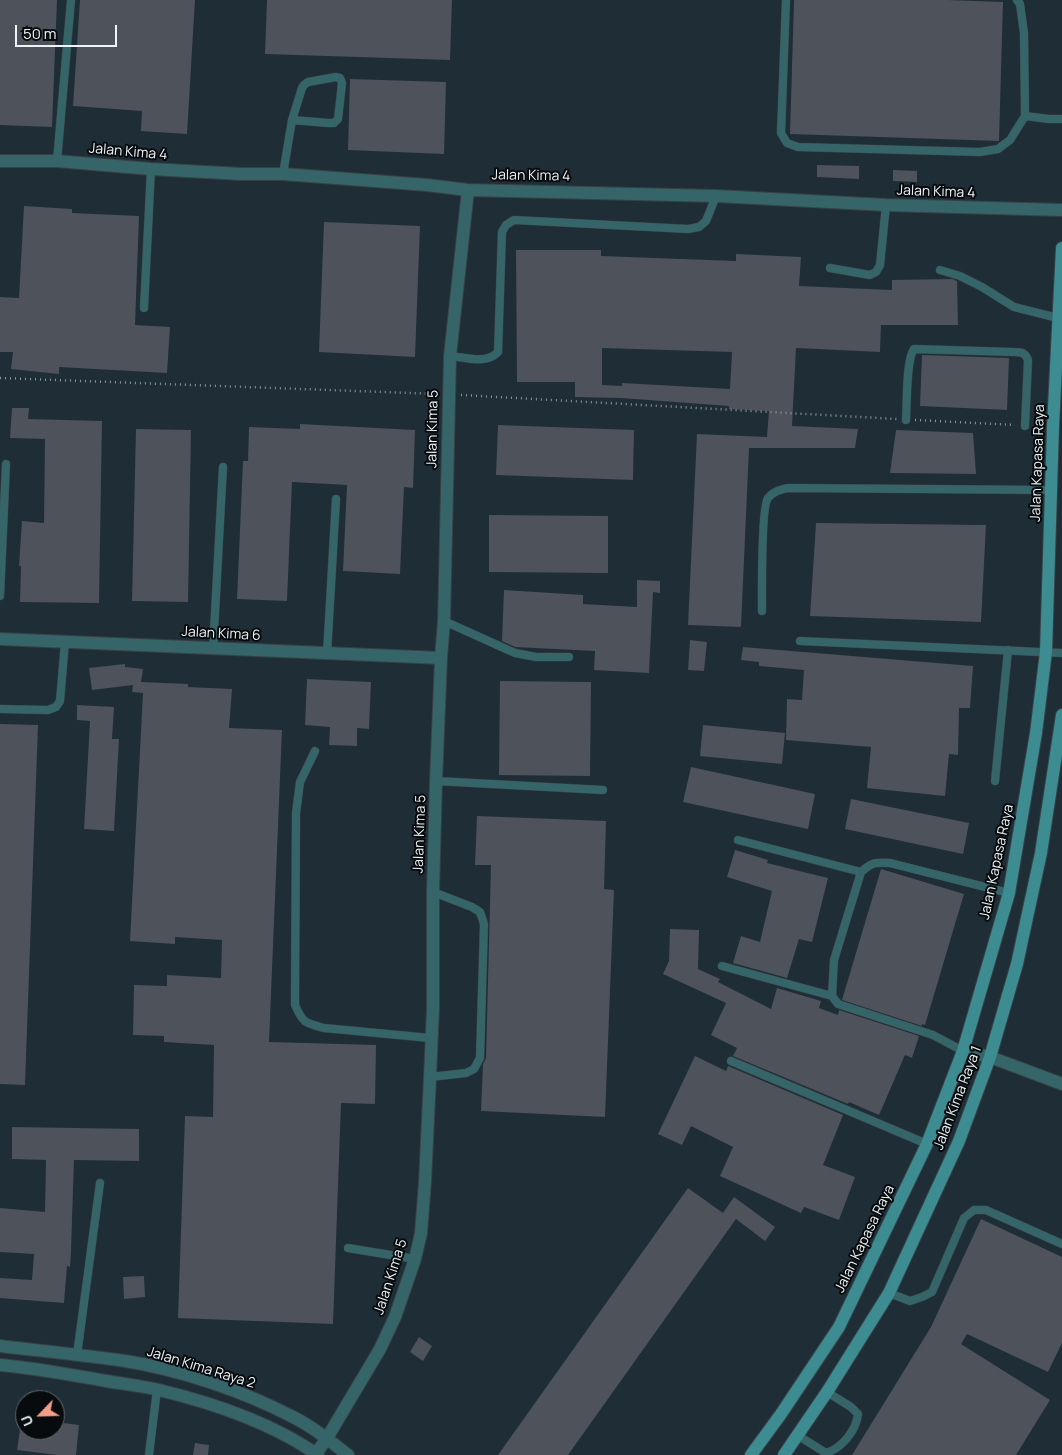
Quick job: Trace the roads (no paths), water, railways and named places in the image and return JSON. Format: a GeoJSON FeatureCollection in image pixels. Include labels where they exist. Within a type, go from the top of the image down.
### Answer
{"type":"FeatureCollection","features":[{"type":"Feature","properties":{"kind":"main road","name":"Jalan Kapasa Raya"},"geometry":{"type":"LineString","coordinates":[[751,1455],[839,1328],[927,1144],[963,1051],[1009,893],[1036,733],[1046,652],[1062,248]]}},
{"type":"Feature","properties":{"kind":"main road","name":"Jalan Kima Raya 1"},"geometry":{"type":"LineString","coordinates":[[784,1455],[827,1392],[889,1292],[959,1141],[990,1057],[1017,964],[1041,852],[1062,715]]}},
{"type":"Feature","properties":{"kind":"street","name":"Jalan Kima 4"},"geometry":{"type":"LineString","coordinates":[[0,161],[57,161],[151,169],[241,174],[283,174],[468,190],[716,196],[886,205],[1062,210]]}},
{"type":"Feature","properties":{"kind":"street","name":"Jalan Kima 5"},"geometry":{"type":"LineString","coordinates":[[317,1454],[380,1349],[395,1318],[414,1259],[420,1233],[424,1199],[430,1077],[436,781],[444,622],[448,394],[450,356],[468,190]]}},
{"type":"Feature","properties":{"kind":"street","name":"Jalan Kima 6"},"geometry":{"type":"LineString","coordinates":[[0,639],[441,658]]}},
{"type":"Feature","properties":{"kind":"street"},"geometry":{"type":"LineString","coordinates":[[963,1051],[990,1057],[1062,1084]]}},
{"type":"Feature","properties":{"kind":"street","name":"Jalan Kima Raya 2"},"geometry":{"type":"LineString","coordinates":[[0,1346],[126,1361],[169,1370],[233,1390],[293,1416],[327,1438],[348,1455]]}},
{"type":"Feature","properties":{"kind":"street"},"geometry":{"type":"LineString","coordinates":[[0,1365],[37,1368],[157,1390],[188,1398],[238,1414],[285,1436],[317,1454]]}},
{"type":"Feature","properties":{"kind":"lane"},"geometry":{"type":"LineString","coordinates":[[57,161],[71,0]]}},
{"type":"Feature","properties":{"kind":"lane"},"geometry":{"type":"LineString","coordinates":[[786,0],[781,133],[788,143],[798,147],[980,152],[998,149],[1010,140],[1025,116],[1024,33],[1020,4],[1017,0]]}},
{"type":"Feature","properties":{"kind":"lane"},"geometry":{"type":"LineString","coordinates":[[283,174],[292,120],[302,88],[308,82],[340,78],[342,83],[338,120],[334,123],[328,123],[292,120]]}},
{"type":"Feature","properties":{"kind":"lane"},"geometry":{"type":"LineString","coordinates":[[1025,116],[1062,119]]}},
{"type":"Feature","properties":{"kind":"lane"},"geometry":{"type":"LineString","coordinates":[[144,308],[151,169]]}},
{"type":"Feature","properties":{"kind":"lane"},"geometry":{"type":"LineString","coordinates":[[450,356],[485,360],[493,357],[498,352],[502,232],[506,225],[514,220],[699,227],[706,221],[716,196]]}},
{"type":"Feature","properties":{"kind":"lane"},"geometry":{"type":"LineString","coordinates":[[830,268],[870,275],[876,272],[880,266],[886,205]]}},
{"type":"Feature","properties":{"kind":"lane"},"geometry":{"type":"LineString","coordinates":[[940,270],[960,276],[982,286],[1014,307],[1058,318]]}},
{"type":"Feature","properties":{"kind":"lane"},"geometry":{"type":"LineString","coordinates":[[906,420],[909,364],[911,352],[914,349],[1023,352],[1028,360],[1025,426]]}},
{"type":"Feature","properties":{"kind":"lane"},"geometry":{"type":"LineString","coordinates":[[0,596],[6,464]]}},
{"type":"Feature","properties":{"kind":"lane"},"geometry":{"type":"LineString","coordinates":[[213,649],[223,467]]}},
{"type":"Feature","properties":{"kind":"lane"},"geometry":{"type":"LineString","coordinates":[[762,611],[764,518],[767,500],[777,490],[788,488],[1052,490]]}},
{"type":"Feature","properties":{"kind":"lane"},"geometry":{"type":"LineString","coordinates":[[327,654],[336,499]]}},
{"type":"Feature","properties":{"kind":"lane"},"geometry":{"type":"LineString","coordinates":[[444,622],[515,653],[536,657],[569,658]]}},
{"type":"Feature","properties":{"kind":"lane"},"geometry":{"type":"LineString","coordinates":[[800,641],[1062,653]]}},
{"type":"Feature","properties":{"kind":"lane"},"geometry":{"type":"LineString","coordinates":[[0,709],[48,710],[56,707],[60,701],[65,642]]}},
{"type":"Feature","properties":{"kind":"lane"},"geometry":{"type":"LineString","coordinates":[[995,781],[1008,650]]}},
{"type":"Feature","properties":{"kind":"lane"},"geometry":{"type":"LineString","coordinates":[[315,752],[300,782],[296,813],[295,1005],[301,1019],[310,1025],[430,1038]]}},
{"type":"Feature","properties":{"kind":"lane"},"geometry":{"type":"LineString","coordinates":[[436,781],[603,790]]}},
{"type":"Feature","properties":{"kind":"lane"},"geometry":{"type":"LineString","coordinates":[[738,840],[861,872]]}},
{"type":"Feature","properties":{"kind":"lane"},"geometry":{"type":"LineString","coordinates":[[832,996],[834,960],[861,872],[868,866],[875,862],[890,863],[1009,893]]}},
{"type":"Feature","properties":{"kind":"lane"},"geometry":{"type":"LineString","coordinates":[[430,1077],[466,1073],[474,1068],[480,1058],[484,924],[480,912],[433,892]]}},
{"type":"Feature","properties":{"kind":"lane"},"geometry":{"type":"LineString","coordinates":[[722,966],[832,996],[838,1004],[933,1035],[963,1051]]}},
{"type":"Feature","properties":{"kind":"lane"},"geometry":{"type":"LineString","coordinates":[[730,1061],[927,1144]]}},
{"type":"Feature","properties":{"kind":"lane"},"geometry":{"type":"LineString","coordinates":[[77,1355],[100,1183]]}},
{"type":"Feature","properties":{"kind":"lane"},"geometry":{"type":"LineString","coordinates":[[889,1292],[910,1301],[932,1292],[964,1218],[974,1210],[986,1210],[1062,1244]]}},
{"type":"Feature","properties":{"kind":"lane"},"geometry":{"type":"LineString","coordinates":[[348,1248],[414,1259]]}},
{"type":"Feature","properties":{"kind":"lane"},"geometry":{"type":"LineString","coordinates":[[37,1368],[39,1351]]}},
{"type":"Feature","properties":{"kind":"lane"},"geometry":{"type":"LineString","coordinates":[[149,1455],[157,1390]]}},
{"type":"Feature","properties":{"kind":"lane"},"geometry":{"type":"LineString","coordinates":[[798,1435],[826,1453],[840,1447],[857,1423],[858,1414],[851,1407],[827,1392]]}}]}
